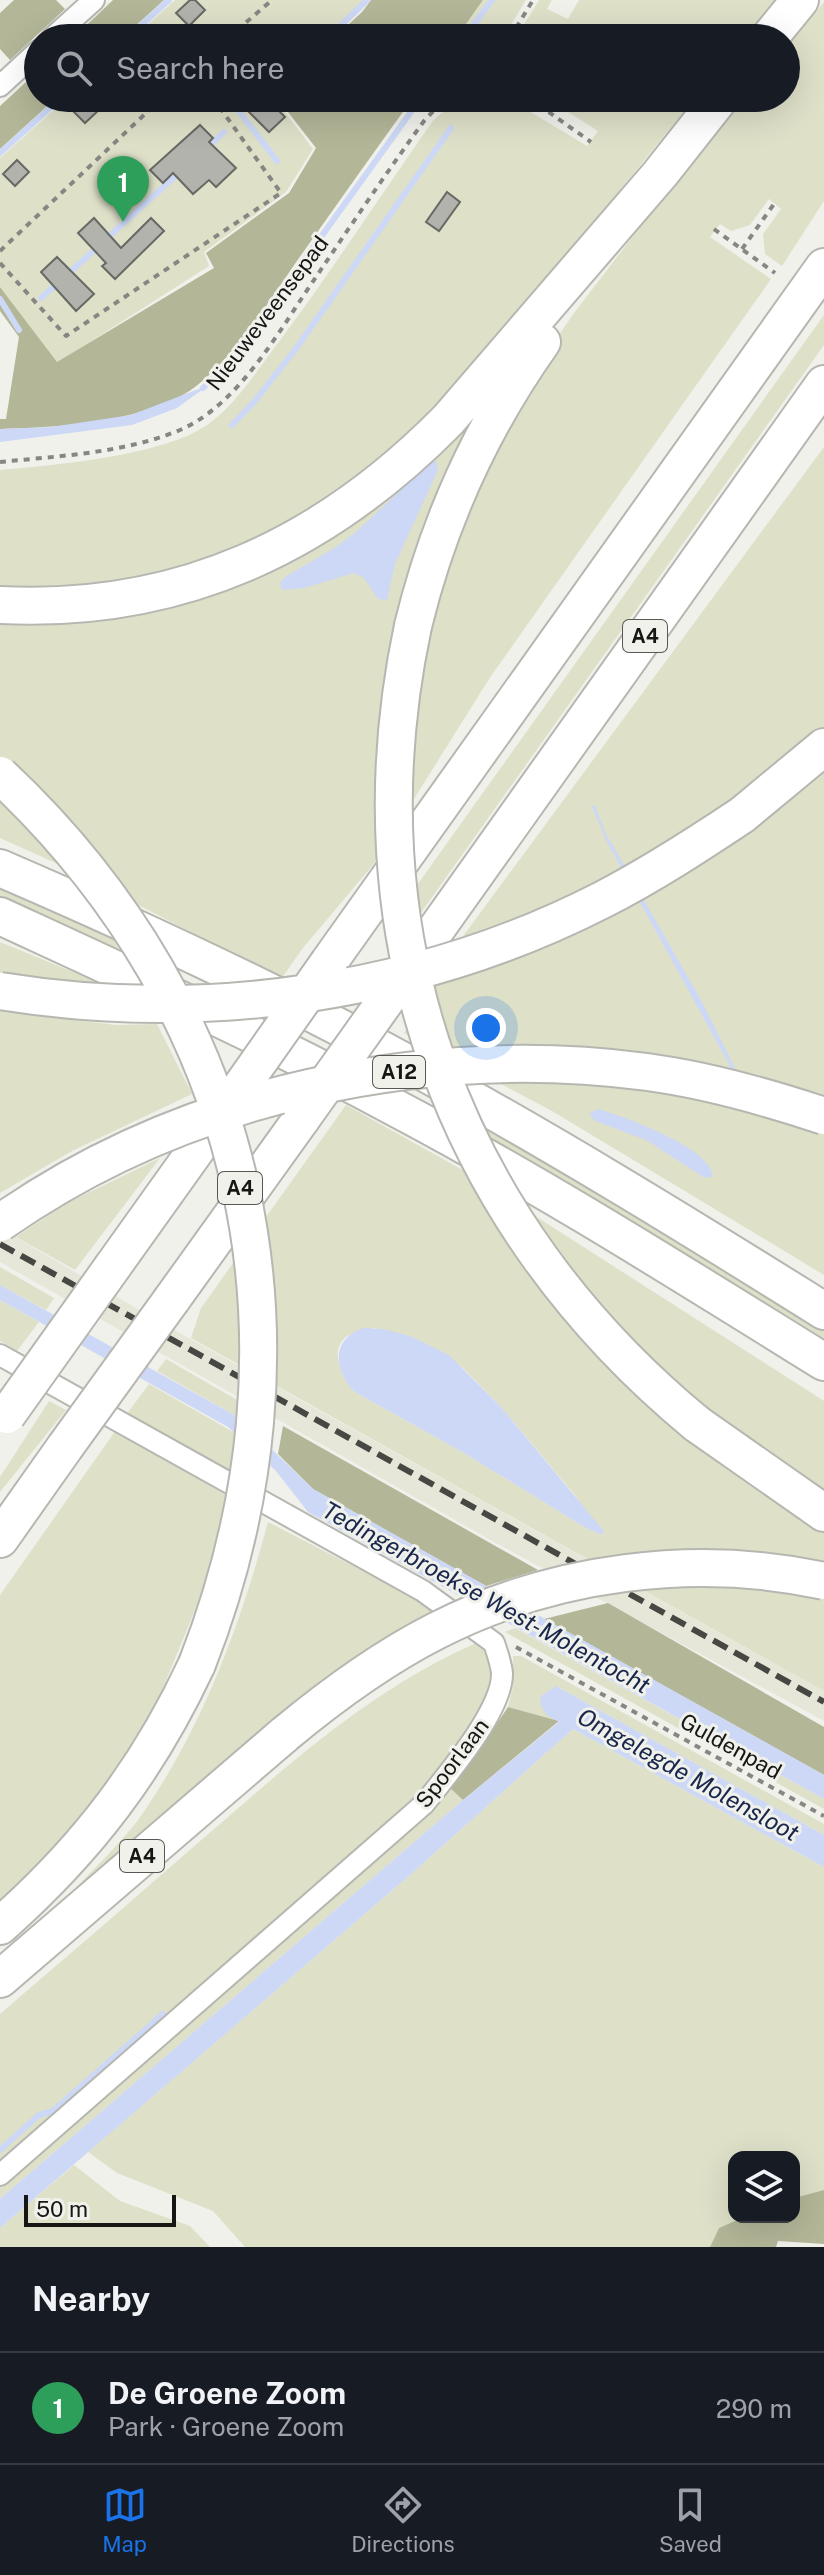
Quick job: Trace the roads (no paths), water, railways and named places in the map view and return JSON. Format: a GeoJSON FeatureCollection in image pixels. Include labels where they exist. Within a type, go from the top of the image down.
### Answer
{"type":"FeatureCollection","features":[{"type":"Feature","properties":{"kind":"highway"},"geometry":{"type":"LineString","coordinates":[[780,24],[800,0]]}},
{"type":"Feature","properties":{"kind":"highway"},"geometry":{"type":"LineString","coordinates":[[0,605],[97,602],[177,587],[255,559],[331,519],[391,474],[448,420],[660,174],[709,112]]}},
{"type":"Feature","properties":{"kind":"highway"},"geometry":{"type":"LineString","coordinates":[[660,174],[520,373],[493,417],[444,522],[413,626],[400,693],[395,740],[394,851],[401,917],[411,968],[438,1066],[483,1168],[544,1265],[588,1321],[622,1357],[697,1424],[824,1513]]}},
{"type":"Feature","properties":{"kind":"highway","name":"A4"},"geometry":{"type":"LineString","coordinates":[[4,1420],[824,267]]}},
{"type":"Feature","properties":{"kind":"highway","name":"A4"},"geometry":{"type":"LineString","coordinates":[[0,1539],[824,384]]}},
{"type":"Feature","properties":{"kind":"highway"},"geometry":{"type":"LineString","coordinates":[[0,991],[98,1003],[199,1004],[265,999],[395,977],[489,949],[579,912],[663,866],[742,815],[824,747]]}},
{"type":"Feature","properties":{"kind":"highway","name":"A4"},"geometry":{"type":"LineString","coordinates":[[0,775],[86,866],[156,969],[184,1023],[227,1136],[241,1193],[257,1301],[259,1372],[249,1485],[235,1554],[197,1664],[158,1742],[117,1803],[70,1859],[0,1926]]}},
{"type":"Feature","properties":{"kind":"highway","name":"A12"},"geometry":{"type":"LineString","coordinates":[[0,868],[216,966],[405,1062],[645,1199],[824,1311]]}},
{"type":"Feature","properties":{"kind":"highway","name":"A12"},"geometry":{"type":"LineString","coordinates":[[0,916],[212,1013],[393,1106],[542,1190],[824,1362]]}},
{"type":"Feature","properties":{"kind":"highway","name":"A12"},"geometry":{"type":"LineString","coordinates":[[0,1223],[81,1175],[176,1130],[295,1092],[379,1075],[507,1064],[600,1067],[690,1079],[824,1116]]}},
{"type":"Feature","properties":{"kind":"highway","name":"A4"},"geometry":{"type":"LineString","coordinates":[[0,1979],[285,1734],[360,1675],[438,1630],[496,1605],[553,1587],[606,1576],[666,1570],[739,1570],[824,1581]]}},
{"type":"Feature","properties":{"kind":"street"},"geometry":{"type":"LineString","coordinates":[[67,24],[94,0]]}},
{"type":"Feature","properties":{"kind":"street"},"geometry":{"type":"LineString","coordinates":[[0,86],[24,64]]}},
{"type":"Feature","properties":{"kind":"street","name":"Spoorlaan"},"geometry":{"type":"LineString","coordinates":[[0,1355],[423,1591],[494,1643],[502,1674],[491,1712],[462,1756],[424,1804],[0,2175]]}},
{"type":"Feature","properties":{"kind":"water"},"geometry":{"type":"Polygon","coordinates":[[[209,385],[177,408],[132,425],[0,442],[0,429],[51,427],[131,415],[209,385]]]}},
{"type":"Feature","properties":{"kind":"water"},"geometry":{"type":"Polygon","coordinates":[[[436,461],[438,470],[395,564],[387,600],[378,599],[364,578],[354,573],[304,588],[281,588],[280,583],[285,577],[357,531],[430,463],[436,461]]]}},
{"type":"Feature","properties":{"kind":"water"},"geometry":{"type":"Polygon","coordinates":[[[591,805],[595,806],[605,832],[702,1002],[736,1070],[731,1068],[607,842],[591,805]]]}},
{"type":"Feature","properties":{"kind":"water"},"geometry":{"type":"Polygon","coordinates":[[[598,1109],[681,1143],[707,1164],[713,1175],[703,1177],[646,1140],[595,1121],[589,1114],[598,1109]]]}},
{"type":"Feature","properties":{"kind":"water","name":"Tedingerbroekse West-Molentocht"},"geometry":{"type":"Polygon","coordinates":[[[0,1285],[238,1417],[313,1489],[824,1775],[824,1799],[308,1512],[276,1471],[228,1427],[0,1300],[0,1285]]]}},
{"type":"Feature","properties":{"kind":"water"},"geometry":{"type":"Polygon","coordinates":[[[363,1328],[410,1336],[449,1355],[501,1407],[603,1530],[603,1535],[586,1528],[464,1453],[355,1392],[342,1375],[339,1356],[345,1340],[363,1328]]]}},
{"type":"Feature","properties":{"kind":"water","name":"Omgelegde Molensloot"},"geometry":{"type":"Polygon","coordinates":[[[556,1686],[824,1835],[824,1867],[573,1729],[410,1875],[0,2228],[0,2199],[463,1800],[559,1722],[547,1715],[540,1704],[541,1696],[556,1686]]]}},
{"type":"Feature","properties":{"kind":"waterway"},"geometry":{"type":"LineString","coordinates":[[142,24],[169,0]]}},
{"type":"Feature","properties":{"kind":"waterway"},"geometry":{"type":"LineString","coordinates":[[342,24],[367,0]]}},
{"type":"Feature","properties":{"kind":"waterway"},"geometry":{"type":"LineString","coordinates":[[474,24],[492,0]]}},
{"type":"Feature","properties":{"kind":"waterway"},"geometry":{"type":"LineString","coordinates":[[0,153],[45,112]]}},
{"type":"Feature","properties":{"kind":"waterway"},"geometry":{"type":"LineString","coordinates":[[240,112],[277,161]]}},
{"type":"Feature","properties":{"kind":"waterway"},"geometry":{"type":"LineString","coordinates":[[203,388],[236,355],[411,112]]}},
{"type":"Feature","properties":{"kind":"waterway"},"geometry":{"type":"LineString","coordinates":[[232,425],[295,350],[451,128]]}},
{"type":"Feature","properties":{"kind":"waterway"},"geometry":{"type":"LineString","coordinates":[[207,148],[224,132]]}},
{"type":"Feature","properties":{"kind":"waterway"},"geometry":{"type":"LineString","coordinates":[[106,239],[181,171]]}},
{"type":"Feature","properties":{"kind":"waterway"},"geometry":{"type":"LineString","coordinates":[[41,298],[98,247]]}},
{"type":"Feature","properties":{"kind":"waterway"},"geometry":{"type":"LineString","coordinates":[[0,299],[19,330]]}},
{"type":"Feature","properties":{"kind":"waterway"},"geometry":{"type":"LineString","coordinates":[[0,2150],[39,2115],[53,2111],[163,2014]]}},
{"type":"Feature","properties":{"kind":"railway"},"geometry":{"type":"LineString","coordinates":[[0,1244],[824,1702]]}},
{"type":"Feature","properties":{"kind":"place","name":"De Groene Zoom"},"geometry":{"type":"Point","coordinates":[123,222]}}]}
